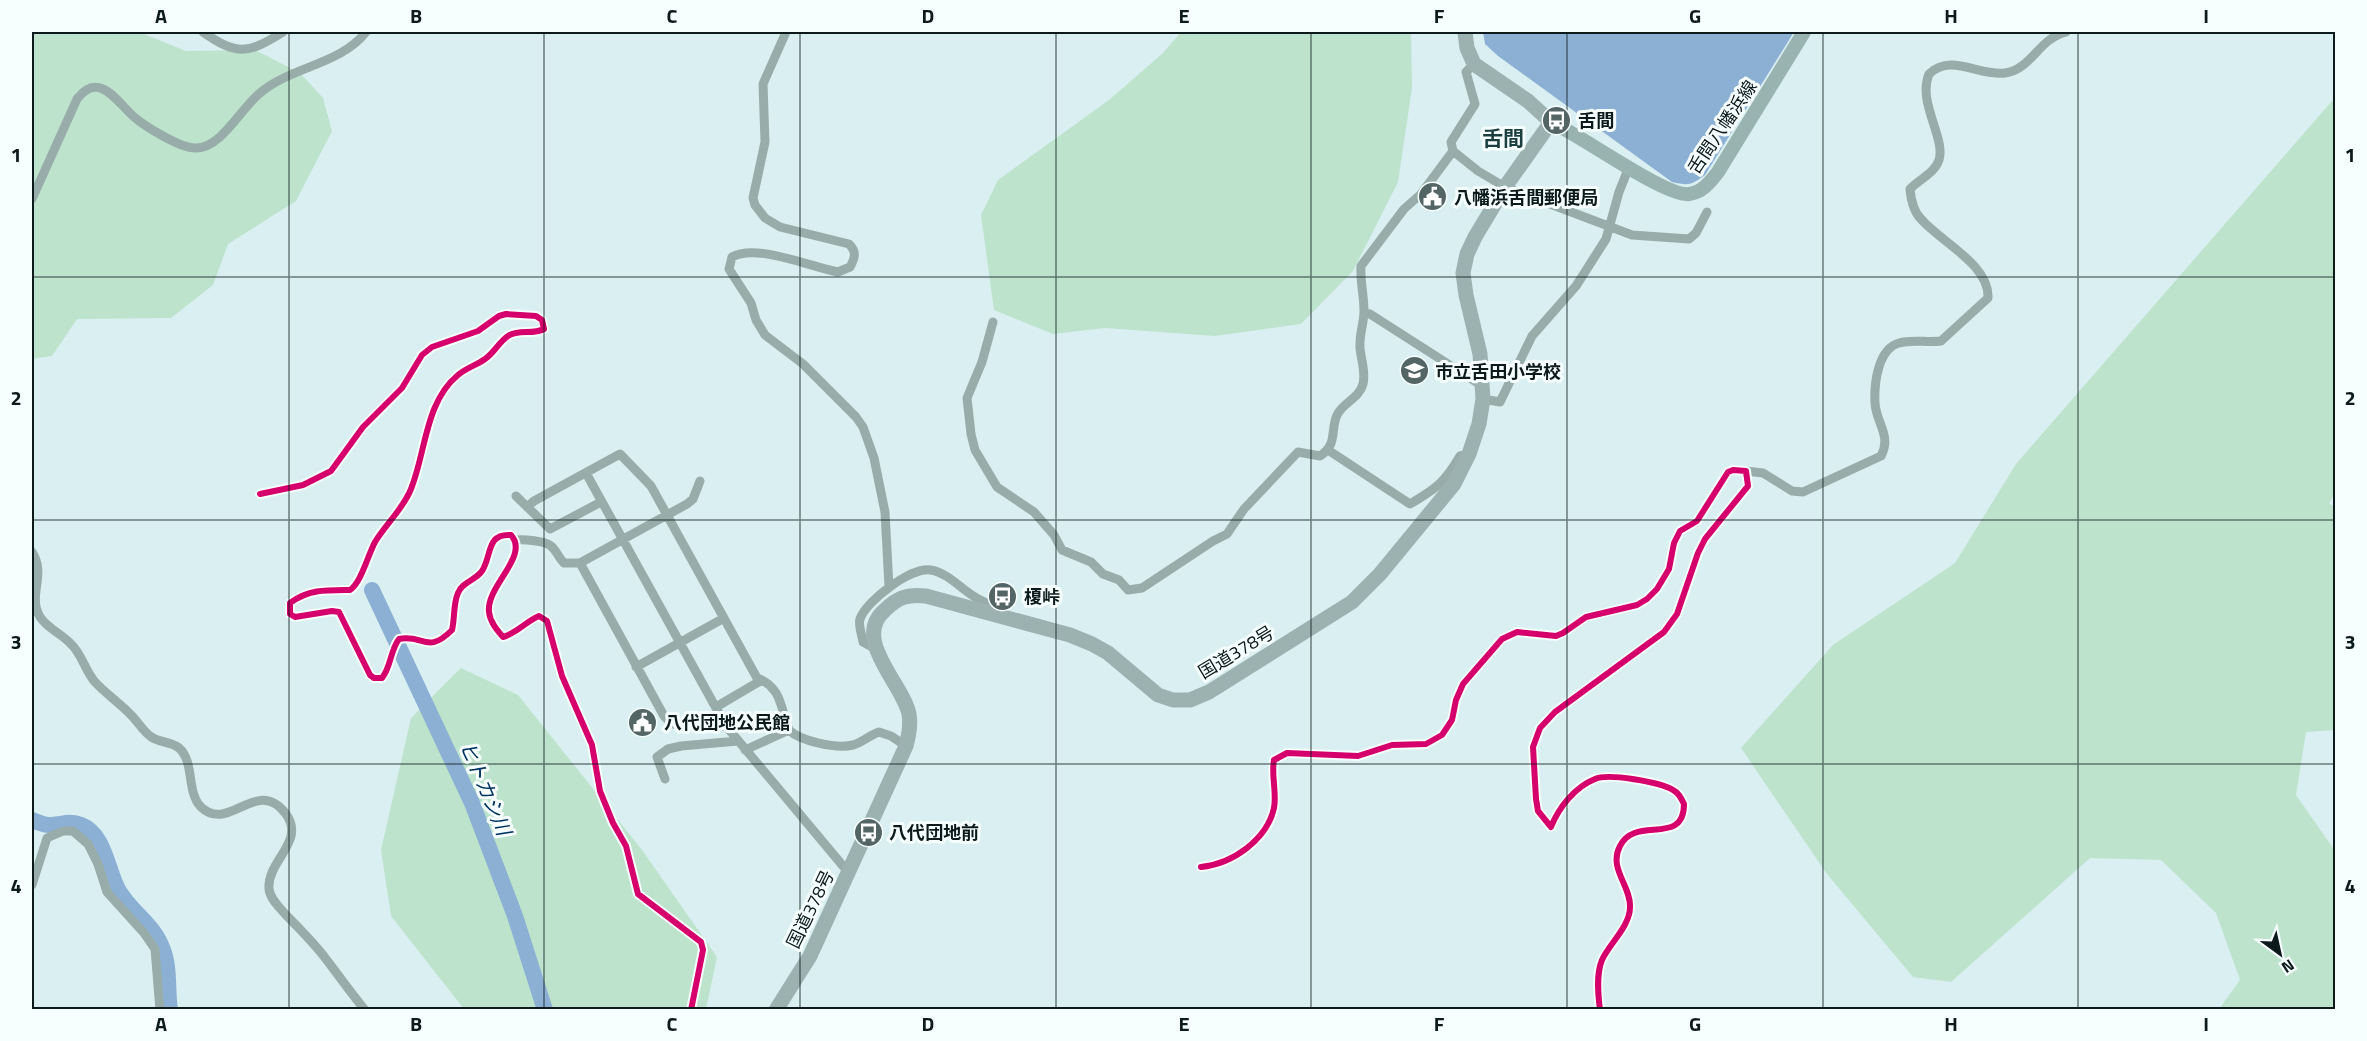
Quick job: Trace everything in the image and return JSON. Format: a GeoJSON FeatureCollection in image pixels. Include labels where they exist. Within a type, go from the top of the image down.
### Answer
{"type":"FeatureCollection","features":[{"type":"Feature","properties":{"kind":"highway"},"geometry":{"type":"LineString","coordinates":[[1465,32],[1467,48],[1474,64],[1528,101],[1551,122]]}},
{"type":"Feature","properties":{"kind":"highway","name":"国道378号"},"geometry":{"type":"LineString","coordinates":[[776,1010],[810,956],[906,746],[910,731],[909,714],[903,697],[876,649],[874,631],[880,614],[896,599],[911,595],[926,596],[1070,635],[1108,653],[1158,695],[1173,700],[1190,700],[1209,692],[1352,602],[1380,574],[1438,505],[1454,484],[1469,454],[1479,424],[1483,393],[1480,354],[1463,273],[1467,254],[1505,187],[1551,122]]}},
{"type":"Feature","properties":{"kind":"main road","name":"舌間八幡浜線"},"geometry":{"type":"LineString","coordinates":[[1551,122],[1568,129],[1675,193],[1688,195],[1705,187],[1718,172],[1804,32]]}},
{"type":"Feature","properties":{"kind":"street"},"geometry":{"type":"LineString","coordinates":[[203,32],[221,45],[242,50],[264,44],[283,32]]}},
{"type":"Feature","properties":{"kind":"street"},"geometry":{"type":"LineString","coordinates":[[32,199],[77,99],[88,88],[93,86],[115,96],[134,117],[186,147],[206,147],[219,138],[261,91],[300,69],[343,53],[366,32]]}},
{"type":"Feature","properties":{"kind":"street"},"geometry":{"type":"LineString","coordinates":[[786,32],[764,84],[765,142],[754,187],[755,204],[771,222],[780,227],[849,244],[854,249],[855,255],[850,267],[838,272],[765,254],[745,252],[732,257],[729,269],[751,303],[756,320],[765,335],[803,364],[856,417],[863,428],[874,458],[885,512],[889,587]]}},
{"type":"Feature","properties":{"kind":"street"},"geometry":{"type":"LineString","coordinates":[[1201,867],[1216,865],[1235,856],[1255,841],[1268,824],[1274,806],[1274,760],[1279,756],[1287,753],[1301,753],[1358,756],[1392,745],[1426,744],[1442,735],[1452,720],[1456,700],[1463,684],[1502,639],[1517,632],[1556,636],[1586,617],[1637,605],[1647,599],[1657,589],[1669,569],[1674,543],[1680,531],[1697,521],[1728,472],[1763,473],[1792,491],[1803,492],[1881,456],[1886,446],[1885,434],[1875,405],[1881,357],[1889,347],[1901,342],[1941,341],[1988,298],[1988,287],[1981,273],[1920,218],[1912,203],[1910,189],[1917,180],[1932,171],[1940,160],[1925,89],[1929,74],[1940,65],[1948,64],[1988,73],[2014,71],[2021,68],[2051,38],[2066,32]]}},
{"type":"Feature","properties":{"kind":"street"},"geometry":{"type":"LineString","coordinates":[[1474,64],[1466,72],[1475,104],[1450,142],[1453,151],[1478,171],[1505,187],[1610,228],[1646,238],[1689,239],[1696,233],[1707,212]]}},
{"type":"Feature","properties":{"kind":"street"},"geometry":{"type":"LineString","coordinates":[[993,322],[967,398],[975,450],[997,487],[1034,512],[1054,535],[1062,550],[1091,562],[1103,574],[1119,580],[1128,590],[1142,588],[1227,534],[1244,509],[1298,452],[1320,456],[1328,450],[1337,416],[1357,396],[1363,386],[1365,374],[1360,348],[1360,329],[1364,313],[1361,266],[1404,209],[1421,195],[1453,151]]}},
{"type":"Feature","properties":{"kind":"street"},"geometry":{"type":"LineString","coordinates":[[1364,313],[1370,314],[1483,393],[1500,402],[1532,336],[1576,286],[1606,239],[1619,192],[1629,167]]}},
{"type":"Feature","properties":{"kind":"street"},"geometry":{"type":"LineString","coordinates":[[260,494],[303,485],[331,471],[363,427],[402,388],[422,355],[432,347],[478,331],[499,316],[516,313],[536,316],[542,320],[544,329],[507,336],[487,357],[459,374],[443,393],[428,424],[410,491],[381,533],[354,588],[319,590],[299,596],[290,603],[290,614],[295,617],[332,610],[339,612],[370,675],[374,678],[382,678],[386,673],[392,648],[399,639],[406,638],[432,644],[443,639],[452,630],[455,601],[459,590],[481,573],[491,544],[503,534],[511,535],[516,540],[518,551],[491,597],[488,612],[493,625],[503,637],[513,634],[529,620],[539,616],[548,621],[562,676],[592,745],[600,791],[613,823],[626,846],[638,894],[701,942],[703,950],[691,1010]]}},
{"type":"Feature","properties":{"kind":"street"},"geometry":{"type":"LineString","coordinates":[[1328,450],[1410,504],[1439,487],[1448,477],[1460,456],[1469,454]]}},
{"type":"Feature","properties":{"kind":"street"},"geometry":{"type":"LineString","coordinates":[[527,507],[620,454],[651,486],[757,678],[771,684],[776,690],[789,730],[796,737],[812,742],[853,745],[879,732],[891,736],[906,746]]}},
{"type":"Feature","properties":{"kind":"street"},"geometry":{"type":"LineString","coordinates":[[1600,1010],[1600,966],[1624,925],[1630,908],[1617,866],[1619,846],[1632,834],[1643,830],[1664,830],[1674,826],[1682,819],[1684,804],[1675,791],[1666,786],[1613,777],[1596,778],[1580,788],[1567,801],[1551,826],[1538,811],[1533,747],[1540,728],[1554,712],[1664,632],[1677,614],[1705,539],[1748,486],[1746,471]]}},
{"type":"Feature","properties":{"kind":"street"},"geometry":{"type":"LineString","coordinates":[[586,473],[726,726],[843,866],[850,871]]}},
{"type":"Feature","properties":{"kind":"street"},"geometry":{"type":"LineString","coordinates":[[516,540],[551,546],[564,563],[580,563],[693,499],[700,481]]}},
{"type":"Feature","properties":{"kind":"street"},"geometry":{"type":"LineString","coordinates":[[516,496],[550,529],[601,502]]}},
{"type":"Feature","properties":{"kind":"street"},"geometry":{"type":"LineString","coordinates":[[32,552],[37,560],[39,577],[35,594],[36,607],[41,618],[70,643],[95,682],[134,717],[148,735],[178,747],[184,755],[197,802],[202,808],[208,813],[220,814],[257,799],[271,800],[291,821],[292,838],[276,865],[270,880],[270,893],[277,905],[326,959],[365,1010]]}},
{"type":"Feature","properties":{"kind":"street"},"geometry":{"type":"LineString","coordinates":[[580,563],[664,716],[672,724],[726,726]]}},
{"type":"Feature","properties":{"kind":"street"},"geometry":{"type":"LineString","coordinates":[[876,649],[863,642],[859,621],[864,610],[889,587],[914,573],[930,569],[946,576],[975,597],[996,608],[996,616]]}},
{"type":"Feature","properties":{"kind":"street"},"geometry":{"type":"LineString","coordinates":[[636,667],[724,618]]}},
{"type":"Feature","properties":{"kind":"street"},"geometry":{"type":"LineString","coordinates":[[716,706],[762,680]]}},
{"type":"Feature","properties":{"kind":"street"},"geometry":{"type":"LineString","coordinates":[[745,750],[789,730]]}},
{"type":"Feature","properties":{"kind":"street"},"geometry":{"type":"LineString","coordinates":[[665,779],[657,757],[668,749],[738,741]]}},
{"type":"Feature","properties":{"kind":"street"},"geometry":{"type":"LineString","coordinates":[[32,885],[48,838],[63,831],[74,831],[88,844],[98,864],[107,892],[144,933],[155,949],[160,1010]]}},
{"type":"Feature","properties":{"kind":"green space"},"geometry":{"type":"Polygon","coordinates":[[[32,32],[139,32],[186,51],[255,50],[300,73],[323,98],[332,131],[296,201],[228,244],[213,285],[171,318],[77,319],[52,356],[32,359],[32,32]]]}},
{"type":"Feature","properties":{"kind":"green space"},"geometry":{"type":"Polygon","coordinates":[[[1181,32],[1411,32],[1412,88],[1398,182],[1353,271],[1301,324],[1215,336],[1105,328],[1053,334],[994,310],[981,215],[998,180],[1109,100],[1163,53],[1181,32]]]}},
{"type":"Feature","properties":{"kind":"green space"},"geometry":{"type":"Polygon","coordinates":[[[2332,101],[2336,104],[2336,491],[2329,504],[2336,507],[2335,730],[2306,732],[2296,795],[2335,851],[2335,1009],[2219,1009],[2240,980],[2216,913],[2161,860],[2090,858],[1951,982],[1913,977],[1827,874],[1741,748],[1833,645],[1955,563],[2016,464],[2332,101]]]}},
{"type":"Feature","properties":{"kind":"green space"},"geometry":{"type":"Polygon","coordinates":[[[461,668],[518,695],[642,850],[717,957],[706,1009],[464,1009],[391,916],[381,850],[411,718],[461,668]]]}},
{"type":"Feature","properties":{"kind":"water"},"geometry":{"type":"Polygon","coordinates":[[[1483,32],[1794,32],[1705,175],[1693,183],[1686,184],[1672,182],[1498,56],[1485,44],[1483,32]]]}},
{"type":"Feature","properties":{"kind":"waterway","name":"ヒトカシ川"},"geometry":{"type":"LineString","coordinates":[[372,590],[472,803],[515,916],[545,1010]]}},
{"type":"Feature","properties":{"kind":"waterway"},"geometry":{"type":"LineString","coordinates":[[32,820],[47,825],[69,823],[81,825],[96,837],[119,891],[149,926],[163,950],[167,964],[170,1010]]}},
{"type":"Feature","properties":{"kind":"cycle path"},"geometry":{"type":"LineString","coordinates":[[260,494],[303,485],[331,471],[363,427],[402,388],[422,355],[432,347],[478,331],[499,316],[506,314],[536,316],[542,320],[544,329],[508,336],[488,357],[461,373],[447,386],[433,413],[411,489],[404,503],[375,542],[354,586],[350,590],[326,590],[297,598],[290,603],[290,614],[295,617],[339,612],[370,675],[374,678],[382,678],[399,639],[407,638],[431,643],[452,630],[455,602],[460,589],[482,571],[493,542],[503,535],[511,535],[515,543],[515,552],[490,602],[491,619],[503,637],[539,616],[547,621],[562,676],[592,745],[600,791],[613,823],[626,846],[638,894],[701,942],[703,950],[691,1010]]}},
{"type":"Feature","properties":{"kind":"cycle path"},"geometry":{"type":"LineString","coordinates":[[1201,867],[1213,865],[1236,855],[1256,840],[1264,830],[1274,808],[1274,760],[1287,753],[1358,756],[1392,745],[1426,744],[1442,735],[1452,720],[1456,700],[1463,684],[1502,639],[1517,632],[1556,636],[1586,617],[1637,605],[1647,599],[1657,589],[1669,569],[1674,543],[1680,531],[1697,521],[1728,472],[1746,471],[1748,486],[1705,539],[1677,614],[1664,632],[1555,712],[1540,728],[1533,747],[1538,811],[1551,827],[1558,812],[1574,792],[1602,777],[1634,779],[1657,784],[1673,790],[1684,804],[1682,817],[1676,824],[1668,828],[1636,832],[1627,837],[1620,846],[1617,854],[1618,869],[1630,907],[1627,921],[1600,966],[1598,984],[1600,1010]]}},
{"type":"Feature","properties":{"kind":"place","name":"舌間"},"geometry":{"type":"Point","coordinates":[1557,120]}},
{"type":"Feature","properties":{"kind":"place","name":"八幡浜舌間郵便局"},"geometry":{"type":"Point","coordinates":[1433,197]}},
{"type":"Feature","properties":{"kind":"place","name":"市立舌田小学校"},"geometry":{"type":"Point","coordinates":[1414,371]}},
{"type":"Feature","properties":{"kind":"place","name":"榎峠"},"geometry":{"type":"Point","coordinates":[1003,596]}},
{"type":"Feature","properties":{"kind":"place","name":"八代団地公民館"},"geometry":{"type":"Point","coordinates":[643,722]}},
{"type":"Feature","properties":{"kind":"place","name":"八代団地前"},"geometry":{"type":"Point","coordinates":[868,832]}},
{"type":"Feature","properties":{"kind":"district","name":"舌間"},"geometry":{"type":"Point","coordinates":[1503,138]}}]}
